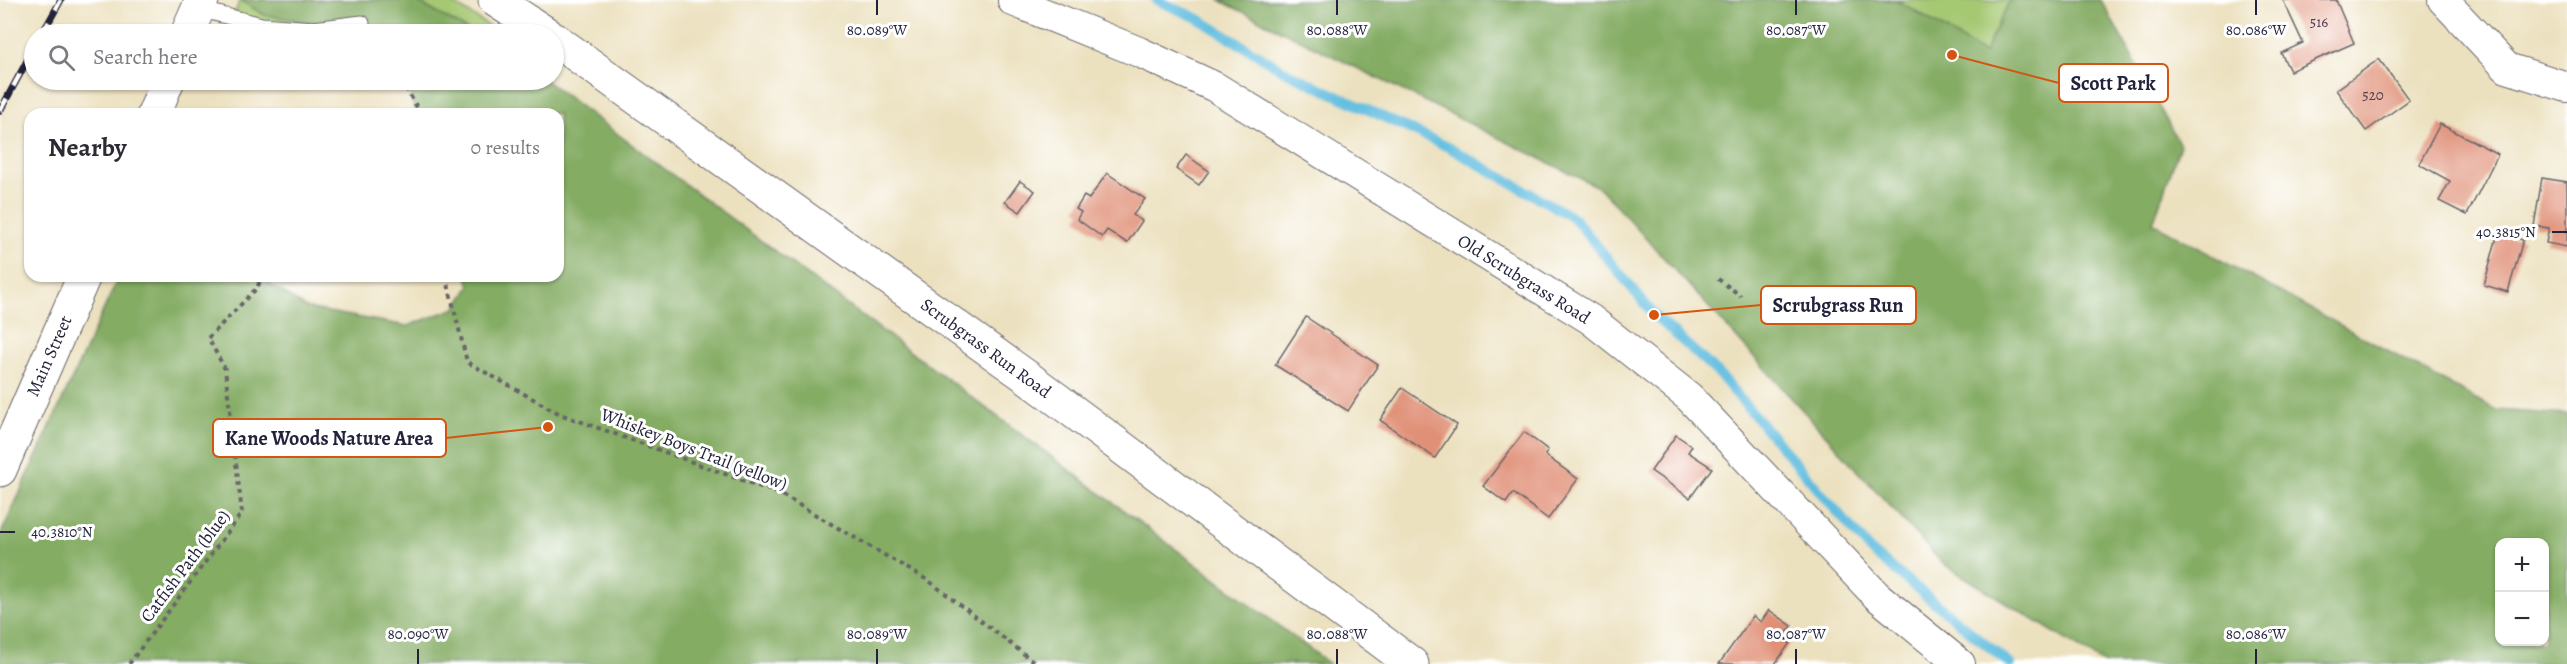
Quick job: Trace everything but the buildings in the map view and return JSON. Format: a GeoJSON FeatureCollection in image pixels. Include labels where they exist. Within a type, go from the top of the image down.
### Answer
{"type":"FeatureCollection","features":[{"type":"Feature","properties":{"kind":"street"},"geometry":{"type":"LineString","coordinates":[[495,0],[532,24]]}},
{"type":"Feature","properties":{"kind":"street"},"geometry":{"type":"LineString","coordinates":[[2444,0],[2507,68],[2567,87]]}},
{"type":"Feature","properties":{"kind":"street","name":"Old Scrubgrass Road"},"geometry":{"type":"LineString","coordinates":[[1013,1],[1139,52],[1215,87],[1590,319],[1689,397],[1877,596],[1960,664]]}},
{"type":"Feature","properties":{"kind":"street","name":"Scrubgrass Run Road"},"geometry":{"type":"LineString","coordinates":[[564,46],[1027,376],[1412,664]]}},
{"type":"Feature","properties":{"kind":"street"},"geometry":{"type":"LineString","coordinates":[[156,108],[164,90]]}},
{"type":"Feature","properties":{"kind":"street","name":"Main Street"},"geometry":{"type":"LineString","coordinates":[[0,470],[81,282]]}},
{"type":"Feature","properties":{"kind":"lane"},"geometry":{"type":"LineString","coordinates":[[196,15],[255,24]]}},
{"type":"Feature","properties":{"kind":"lane"},"geometry":{"type":"LineString","coordinates":[[354,24],[362,23]]}},
{"type":"Feature","properties":{"kind":"path"},"geometry":{"type":"LineString","coordinates":[[407,90],[417,108]]}},
{"type":"Feature","properties":{"kind":"path"},"geometry":{"type":"LineString","coordinates":[[1718,279],[1741,296]]}},
{"type":"Feature","properties":{"kind":"path","name":"Catfish Path (blue)"},"geometry":{"type":"LineString","coordinates":[[129,664],[242,513],[225,369],[208,338],[257,288],[260,282]]}},
{"type":"Feature","properties":{"kind":"path","name":"Whiskey Boys Trail (yellow)"},"geometry":{"type":"LineString","coordinates":[[447,282],[467,362],[560,414],[780,494],[929,581],[1037,664]]}},
{"type":"Feature","properties":{"kind":"green space"},"geometry":{"type":"Polygon","coordinates":[[[240,0],[448,0],[486,24],[230,24],[240,0]]]}},
{"type":"Feature","properties":{"kind":"green space"},"geometry":{"type":"Polygon","coordinates":[[[240,0],[414,0],[457,24],[325,24],[264,15],[240,0]]]}},
{"type":"Feature","properties":{"kind":"green space"},"geometry":{"type":"Polygon","coordinates":[[[1219,0],[1897,0],[1984,53],[2010,0],[2101,0],[2180,145],[2153,223],[2496,410],[2567,415],[2567,664],[2105,664],[1942,563],[1600,188],[1219,0]]]}},
{"type":"Feature","properties":{"kind":"green space"},"geometry":{"type":"Polygon","coordinates":[[[1792,0],[2032,0],[1991,111],[1792,0]]]}},
{"type":"Feature","properties":{"kind":"green space"},"geometry":{"type":"Polygon","coordinates":[[[409,90],[558,90],[1330,664],[0,664],[0,536],[116,282],[269,282],[306,308],[407,326],[456,308],[470,286],[469,282],[564,282],[564,108],[414,108],[409,90]]]}},
{"type":"Feature","properties":{"kind":"waterway"},"geometry":{"type":"LineString","coordinates":[[1156,0],[1197,18],[1286,72],[1448,147],[1574,218],[1654,315],[1719,374],[1871,551],[2010,664]]}},
{"type":"Feature","properties":{"kind":"railway"},"geometry":{"type":"LineString","coordinates":[[48,24],[61,0]]}},
{"type":"Feature","properties":{"kind":"railway"},"geometry":{"type":"LineString","coordinates":[[0,111],[24,67]]}},
{"type":"Feature","properties":{"kind":"place","name":"Scott Park"},"geometry":{"type":"Point","coordinates":[1952,55]}},
{"type":"Feature","properties":{"kind":"place","name":"Scrubgrass Run"},"geometry":{"type":"Point","coordinates":[1654,315]}},
{"type":"Feature","properties":{"kind":"place","name":"Kane Woods Nature Area"},"geometry":{"type":"Point","coordinates":[548,427]}}]}
